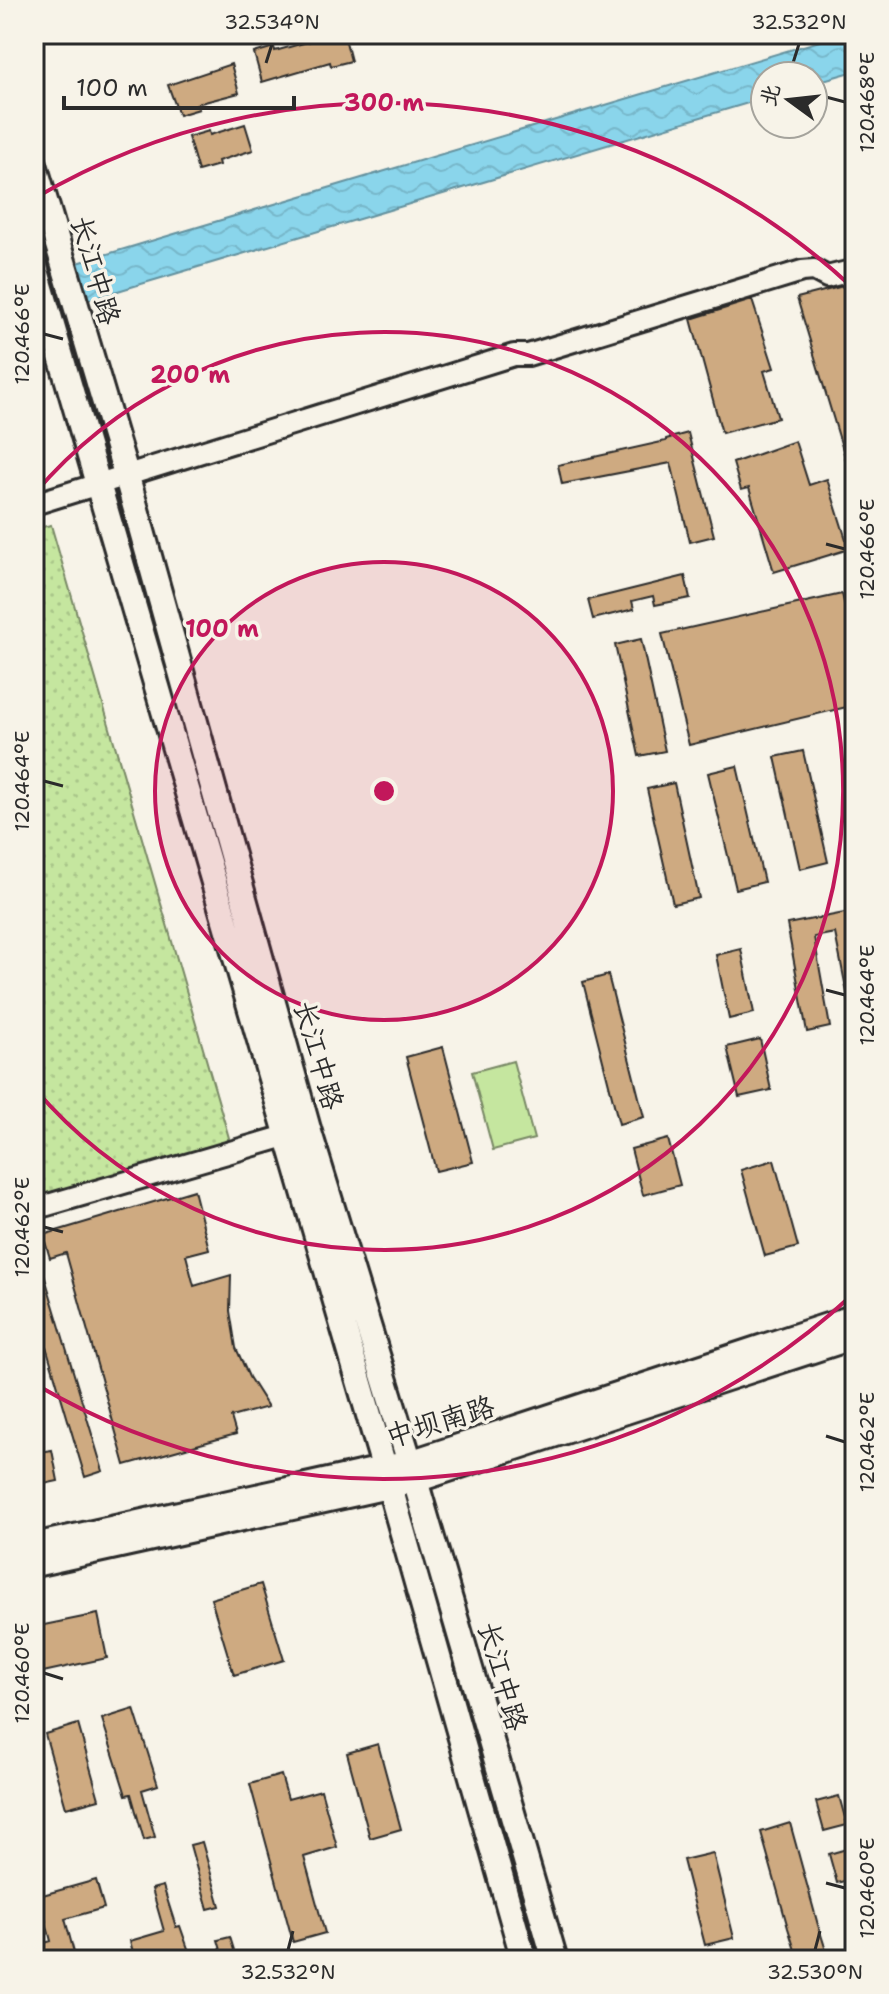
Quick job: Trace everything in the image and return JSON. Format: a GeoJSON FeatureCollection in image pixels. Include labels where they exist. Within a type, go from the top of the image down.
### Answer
{"type":"FeatureCollection","features":[{"type":"Feature","properties":{"kind":"main road","name":"长江中路"},"geometry":{"type":"LineString","coordinates":[[34,164],[127,477],[388,1478],[524,1960]]}},
{"type":"Feature","properties":{"kind":"main road","name":"长江中路"},"geometry":{"type":"LineString","coordinates":[[34,264],[97,486],[297,1132],[412,1472],[555,1960]]}},
{"type":"Feature","properties":{"kind":"main road","name":"中坝南路"},"geometry":{"type":"LineString","coordinates":[[412,1472],[855,1317]]}},
{"type":"Feature","properties":{"kind":"main road","name":"中坝南路"},"geometry":{"type":"LineString","coordinates":[[34,1564],[412,1472],[855,1336]]}},
{"type":"Feature","properties":{"kind":"main road","name":"中坝南路"},"geometry":{"type":"LineString","coordinates":[[34,1546],[388,1478]]}},
{"type":"Feature","properties":{"kind":"street"},"geometry":{"type":"LineString","coordinates":[[34,504],[514,355],[543,351],[802,271],[814,270],[827,277],[855,270]]}},
{"type":"Feature","properties":{"kind":"street"},"geometry":{"type":"LineString","coordinates":[[34,1209],[297,1132]]}},
{"type":"Feature","properties":{"kind":"green space"},"geometry":{"type":"Polygon","coordinates":[[[51,525],[229,1138],[217,1148],[34,1201],[34,529],[51,525]]]}},
{"type":"Feature","properties":{"kind":"green space"},"geometry":{"type":"Polygon","coordinates":[[[513,1061],[534,1139],[493,1150],[472,1072],[513,1061]]]}},
{"type":"Feature","properties":{"kind":"water"},"geometry":{"type":"Polygon","coordinates":[[[843,34],[855,34],[855,71],[829,78],[829,60],[756,60],[843,34]]]}},
{"type":"Feature","properties":{"kind":"water"},"geometry":{"type":"Polygon","coordinates":[[[749,62],[749,103],[34,316],[34,276],[749,62]]]}},
{"type":"Feature","properties":{"kind":"building"},"geometry":{"type":"Polygon","coordinates":[[[344,34],[351,61],[331,66],[330,62],[262,82],[254,53],[274,47],[275,51],[344,34]]]}},
{"type":"Feature","properties":{"kind":"building"},"geometry":{"type":"Polygon","coordinates":[[[231,64],[239,93],[197,104],[199,109],[179,115],[168,85],[231,64]]]}},
{"type":"Feature","properties":{"kind":"building"},"geometry":{"type":"Polygon","coordinates":[[[245,124],[253,150],[198,171],[188,137],[209,131],[210,135],[245,124]]]}},
{"type":"Feature","properties":{"kind":"building"},"geometry":{"type":"Polygon","coordinates":[[[855,283],[855,366],[850,367],[855,383],[855,479],[852,480],[797,298],[855,283]]]}},
{"type":"Feature","properties":{"kind":"building"},"geometry":{"type":"Polygon","coordinates":[[[752,300],[774,368],[764,371],[778,418],[722,433],[691,319],[752,300]]]}},
{"type":"Feature","properties":{"kind":"building"},"geometry":{"type":"Polygon","coordinates":[[[688,433],[714,536],[690,542],[671,463],[562,484],[558,465],[666,441],[688,433]]]}},
{"type":"Feature","properties":{"kind":"building"},"geometry":{"type":"Polygon","coordinates":[[[795,441],[809,485],[827,479],[849,549],[774,572],[749,488],[741,490],[733,463],[795,441]]]}},
{"type":"Feature","properties":{"kind":"building"},"geometry":{"type":"Polygon","coordinates":[[[685,576],[690,598],[655,605],[653,596],[632,601],[634,609],[593,619],[588,600],[685,576]]]}},
{"type":"Feature","properties":{"kind":"building"},"geometry":{"type":"Polygon","coordinates":[[[842,594],[855,648],[855,705],[689,745],[662,634],[842,594]]]}},
{"type":"Feature","properties":{"kind":"building"},"geometry":{"type":"Polygon","coordinates":[[[641,639],[665,751],[639,756],[615,645],[641,639]]]}},
{"type":"Feature","properties":{"kind":"building"},"geometry":{"type":"Polygon","coordinates":[[[803,751],[828,862],[800,869],[775,757],[803,751]]]}},
{"type":"Feature","properties":{"kind":"building"},"geometry":{"type":"Polygon","coordinates":[[[737,766],[764,882],[736,889],[708,773],[737,766]]]}},
{"type":"Feature","properties":{"kind":"building"},"geometry":{"type":"Polygon","coordinates":[[[674,783],[699,898],[673,904],[647,789],[674,783]]]}},
{"type":"Feature","properties":{"kind":"building"},"geometry":{"type":"Polygon","coordinates":[[[855,911],[855,1002],[849,1003],[835,933],[814,937],[830,1027],[807,1032],[787,924],[855,911]]]}},
{"type":"Feature","properties":{"kind":"building"},"geometry":{"type":"Polygon","coordinates":[[[741,949],[754,1013],[729,1019],[716,955],[741,949]]]}},
{"type":"Feature","properties":{"kind":"building"},"geometry":{"type":"Polygon","coordinates":[[[608,975],[644,1117],[619,1124],[583,982],[608,975]]]}},
{"type":"Feature","properties":{"kind":"building"},"geometry":{"type":"Polygon","coordinates":[[[760,1039],[771,1090],[739,1097],[727,1047],[760,1039]]]}},
{"type":"Feature","properties":{"kind":"building"},"geometry":{"type":"Polygon","coordinates":[[[443,1047],[473,1162],[436,1171],[406,1057],[443,1047]]]}},
{"type":"Feature","properties":{"kind":"building"},"geometry":{"type":"Polygon","coordinates":[[[668,1139],[680,1185],[643,1195],[631,1149],[668,1139]]]}},
{"type":"Feature","properties":{"kind":"building"},"geometry":{"type":"Polygon","coordinates":[[[774,1160],[798,1247],[765,1256],[741,1170],[774,1160]]]}},
{"type":"Feature","properties":{"kind":"building"},"geometry":{"type":"Polygon","coordinates":[[[194,1190],[209,1249],[186,1255],[194,1286],[231,1275],[230,1311],[236,1348],[268,1407],[231,1417],[236,1434],[125,1465],[66,1253],[50,1258],[43,1235],[194,1190]]]}},
{"type":"Feature","properties":{"kind":"building"},"geometry":{"type":"Polygon","coordinates":[[[37,1251],[103,1471],[85,1477],[34,1306],[34,1252],[37,1251]]]}},
{"type":"Feature","properties":{"kind":"building"},"geometry":{"type":"Polygon","coordinates":[[[52,1450],[58,1481],[34,1486],[34,1453],[52,1450]]]}},
{"type":"Feature","properties":{"kind":"building"},"geometry":{"type":"Polygon","coordinates":[[[261,1584],[284,1660],[234,1675],[211,1599],[261,1584]]]}},
{"type":"Feature","properties":{"kind":"building"},"geometry":{"type":"Polygon","coordinates":[[[98,1614],[107,1658],[34,1674],[34,1627],[98,1614]]]}},
{"type":"Feature","properties":{"kind":"building"},"geometry":{"type":"Polygon","coordinates":[[[134,1709],[158,1785],[142,1790],[155,1837],[144,1840],[131,1794],[126,1795],[102,1719],[134,1709]]]}},
{"type":"Feature","properties":{"kind":"building"},"geometry":{"type":"Polygon","coordinates":[[[78,1724],[99,1799],[66,1808],[45,1734],[78,1724]]]}},
{"type":"Feature","properties":{"kind":"building"},"geometry":{"type":"Polygon","coordinates":[[[378,1744],[401,1829],[370,1838],[347,1753],[378,1744]]]}},
{"type":"Feature","properties":{"kind":"building"},"geometry":{"type":"Polygon","coordinates":[[[281,1775],[288,1799],[321,1790],[337,1847],[304,1857],[325,1933],[293,1942],[250,1784],[281,1775]]]}},
{"type":"Feature","properties":{"kind":"building"},"geometry":{"type":"Polygon","coordinates":[[[839,1796],[847,1825],[824,1831],[816,1802],[839,1796]]]}},
{"type":"Feature","properties":{"kind":"building"},"geometry":{"type":"Polygon","coordinates":[[[790,1823],[829,1960],[798,1960],[788,1928],[761,1832],[790,1823]]]}},
{"type":"Feature","properties":{"kind":"building"},"geometry":{"type":"Polygon","coordinates":[[[202,1842],[220,1906],[208,1909],[190,1845],[202,1842]]]}},
{"type":"Feature","properties":{"kind":"building"},"geometry":{"type":"Polygon","coordinates":[[[850,1848],[855,1878],[837,1883],[829,1854],[850,1848]]]}},
{"type":"Feature","properties":{"kind":"building"},"geometry":{"type":"Polygon","coordinates":[[[713,1853],[734,1938],[705,1945],[683,1860],[713,1853]]]}},
{"type":"Feature","properties":{"kind":"building"},"geometry":{"type":"Polygon","coordinates":[[[96,1880],[104,1908],[65,1919],[76,1960],[34,1960],[34,1946],[51,1941],[39,1896],[96,1880]]]}},
{"type":"Feature","properties":{"kind":"building"},"geometry":{"type":"Polygon","coordinates":[[[163,1886],[176,1927],[180,1926],[192,1960],[135,1960],[130,1941],[164,1931],[152,1889],[163,1886]]]}},
{"type":"Feature","properties":{"kind":"building"},"geometry":{"type":"Polygon","coordinates":[[[230,1937],[237,1960],[224,1960],[218,1940],[230,1937]]]}}]}
